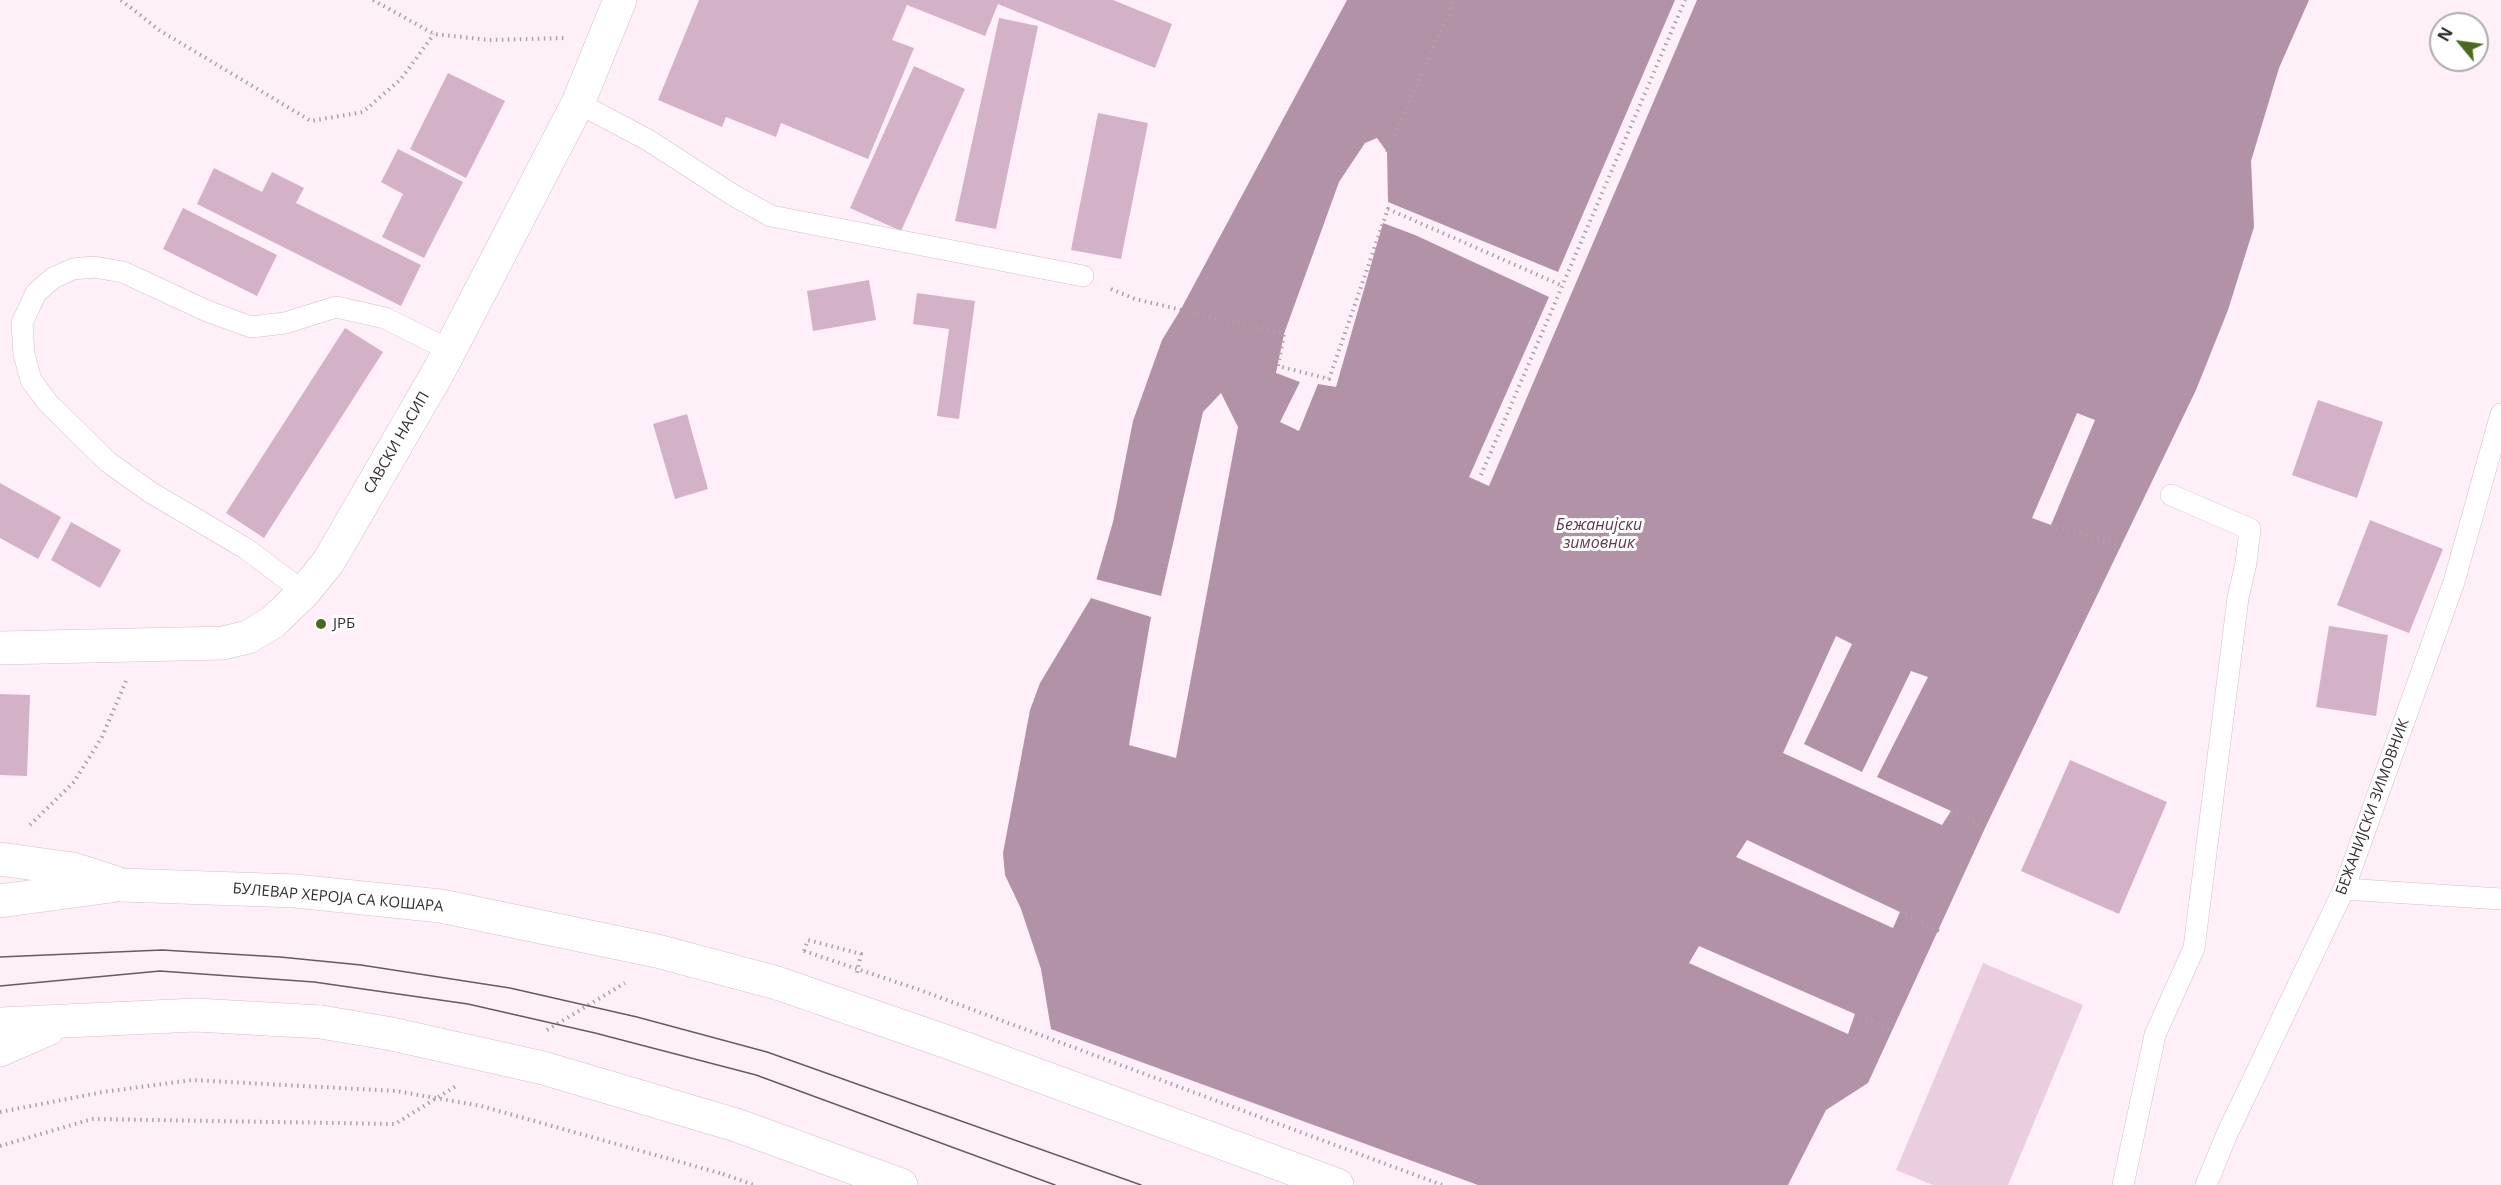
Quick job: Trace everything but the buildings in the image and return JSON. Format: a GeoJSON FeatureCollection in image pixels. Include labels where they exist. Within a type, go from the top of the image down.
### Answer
{"type":"FeatureCollection","features":[{"type":"Feature","properties":{"kind":"main road","name":"САВСКИ НАСИП"},"geometry":{"type":"LineString","coordinates":[[0,648],[223,643],[248,637],[273,622],[304,592],[329,561],[449,350],[578,103],[607,38],[620,0]]}},
{"type":"Feature","properties":{"kind":"main road"},"geometry":{"type":"LineString","coordinates":[[0,859],[73,869],[122,885]]}},
{"type":"Feature","properties":{"kind":"main road","name":"БУЛЕВАР ХЕРОЈА СА КОШАРА"},"geometry":{"type":"LineString","coordinates":[[0,901],[122,885],[284,890],[441,906],[657,951],[777,983],[950,1043],[1337,1185]]}},
{"type":"Feature","properties":{"kind":"main road"},"geometry":{"type":"LineString","coordinates":[[0,1024],[196,1015],[321,1022],[392,1034],[543,1068],[736,1125],[901,1185]]}},
{"type":"Feature","properties":{"kind":"main road"},"geometry":{"type":"LineString","coordinates":[[0,1050],[70,1019]]}},
{"type":"Feature","properties":{"kind":"lane"},"geometry":{"type":"LineString","coordinates":[[578,103],[648,140],[733,195],[771,216],[1083,276]]}},
{"type":"Feature","properties":{"kind":"lane"},"geometry":{"type":"LineString","coordinates":[[304,592],[245,548],[150,492],[108,462],[48,403],[31,380],[24,354],[22,323],[36,293],[53,278],[73,269],[94,267],[123,272],[207,311],[251,327],[285,323],[336,306],[385,318],[449,350]]}},
{"type":"Feature","properties":{"kind":"lane","name":"БЕЖАНИЈСКИ ЗИМОВНИК"},"geometry":{"type":"LineString","coordinates":[[2206,1185],[2227,1134],[2344,889],[2454,582],[2501,414]]}},
{"type":"Feature","properties":{"kind":"lane"},"geometry":{"type":"LineString","coordinates":[[2123,1185],[2156,1035],[2194,948],[2238,598],[2246,563],[2250,529],[2171,495]]}},
{"type":"Feature","properties":{"kind":"lane"},"geometry":{"type":"LineString","coordinates":[[2344,889],[2501,899]]}},
{"type":"Feature","properties":{"kind":"path"},"geometry":{"type":"LineString","coordinates":[[121,0],[159,30],[311,121],[363,112],[401,79],[434,34]]}},
{"type":"Feature","properties":{"kind":"path"},"geometry":{"type":"LineString","coordinates":[[373,0],[434,34],[489,40],[607,38]]}},
{"type":"Feature","properties":{"kind":"path"},"geometry":{"type":"LineString","coordinates":[[1387,152],[1454,0]]}},
{"type":"Feature","properties":{"kind":"path"},"geometry":{"type":"LineString","coordinates":[[1481,475],[1685,0]]}},
{"type":"Feature","properties":{"kind":"path"},"geometry":{"type":"LineString","coordinates":[[1083,276],[1135,299],[1284,334],[1278,366],[1329,379],[1388,209],[1563,286]]}},
{"type":"Feature","properties":{"kind":"path"},"geometry":{"type":"LineString","coordinates":[[2051,525],[2121,545]]}},
{"type":"Feature","properties":{"kind":"path"},"geometry":{"type":"LineString","coordinates":[[28,827],[74,782],[102,737],[122,695],[135,646]]}},
{"type":"Feature","properties":{"kind":"path"},"geometry":{"type":"LineString","coordinates":[[1951,811],[1986,826]]}},
{"type":"Feature","properties":{"kind":"path"},"geometry":{"type":"LineString","coordinates":[[1900,912],[1939,931]]}},
{"type":"Feature","properties":{"kind":"path"},"geometry":{"type":"LineString","coordinates":[[861,954],[808,940],[804,951],[920,990],[1442,1185]]}},
{"type":"Feature","properties":{"kind":"path"},"geometry":{"type":"LineString","coordinates":[[1855,1014],[1893,1031]]}},
{"type":"Feature","properties":{"kind":"path"},"geometry":{"type":"LineString","coordinates":[[0,1112],[103,1092],[192,1080],[396,1091],[481,1106],[723,1174],[754,1185]]}},
{"type":"Feature","properties":{"kind":"shaded area"},"geometry":{"type":"Polygon","coordinates":[[[1983,963],[2083,1005],[2008,1185],[1933,1185],[1896,1170],[1983,963]]]}},
{"type":"Feature","properties":{"kind":"water","name":"Бежанијски зимовник"},"geometry":{"type":"Polygon","coordinates":[[[1347,0],[2309,0],[2279,68],[2251,161],[2254,227],[2228,310],[2196,390],[1986,826],[1868,1083],[1826,1110],[1788,1185],[1077,1185],[1041,969],[1021,909],[1005,875],[1003,853],[1030,710],[1040,683],[1091,598],[1113,522],[1133,421],[1162,340],[1181,309],[1347,0]]]}},
{"type":"Feature","properties":{"kind":"pier"},"geometry":{"type":"Polygon","coordinates":[[[1675,0],[1697,0],[1489,486],[1469,477],[1549,297],[1415,235],[1383,223],[1336,387],[1318,384],[1299,431],[1280,422],[1300,382],[1276,373],[1284,334],[1339,182],[1365,143],[1377,138],[1387,152],[1388,202],[1558,272],[1675,0]]]}},
{"type":"Feature","properties":{"kind":"pier"},"geometry":{"type":"Polygon","coordinates":[[[1221,393],[1238,427],[1176,758],[1129,745],[1151,617],[1091,598],[1095,579],[1161,596],[1203,412],[1221,393]]]}},
{"type":"Feature","properties":{"kind":"pier"},"geometry":{"type":"Polygon","coordinates":[[[2077,413],[2095,420],[2051,525],[2032,518],[2077,413]]]}},
{"type":"Feature","properties":{"kind":"pier"},"geometry":{"type":"Polygon","coordinates":[[[1836,636],[1852,644],[1804,744],[1862,772],[1911,671],[1928,677],[1877,777],[1951,811],[1942,825],[1783,753],[1836,636]]]}},
{"type":"Feature","properties":{"kind":"pier"},"geometry":{"type":"Polygon","coordinates":[[[1747,840],[1900,912],[1893,928],[1736,857],[1747,840]]]}},
{"type":"Feature","properties":{"kind":"pier"},"geometry":{"type":"Polygon","coordinates":[[[1699,946],[1855,1014],[1848,1034],[1689,963],[1699,946]]]}},
{"type":"Feature","properties":{"kind":"pier"},"geometry":{"type":"Polygon","coordinates":[[[1048,1028],[1478,1185],[1074,1185],[1048,1028]]]}},
{"type":"Feature","properties":{"kind":"tram line"},"geometry":{"type":"LineString","coordinates":[[0,957],[162,950],[280,957],[361,965],[510,988],[637,1017],[767,1052],[1141,1185]]}},
{"type":"Feature","properties":{"kind":"tram line"},"geometry":{"type":"LineString","coordinates":[[0,986],[160,971],[314,982],[468,1004],[595,1033],[756,1075],[1055,1185]]}},
{"type":"Feature","properties":{"kind":"place","name":"ЈРБ"},"geometry":{"type":"Point","coordinates":[321,624]}}]}
